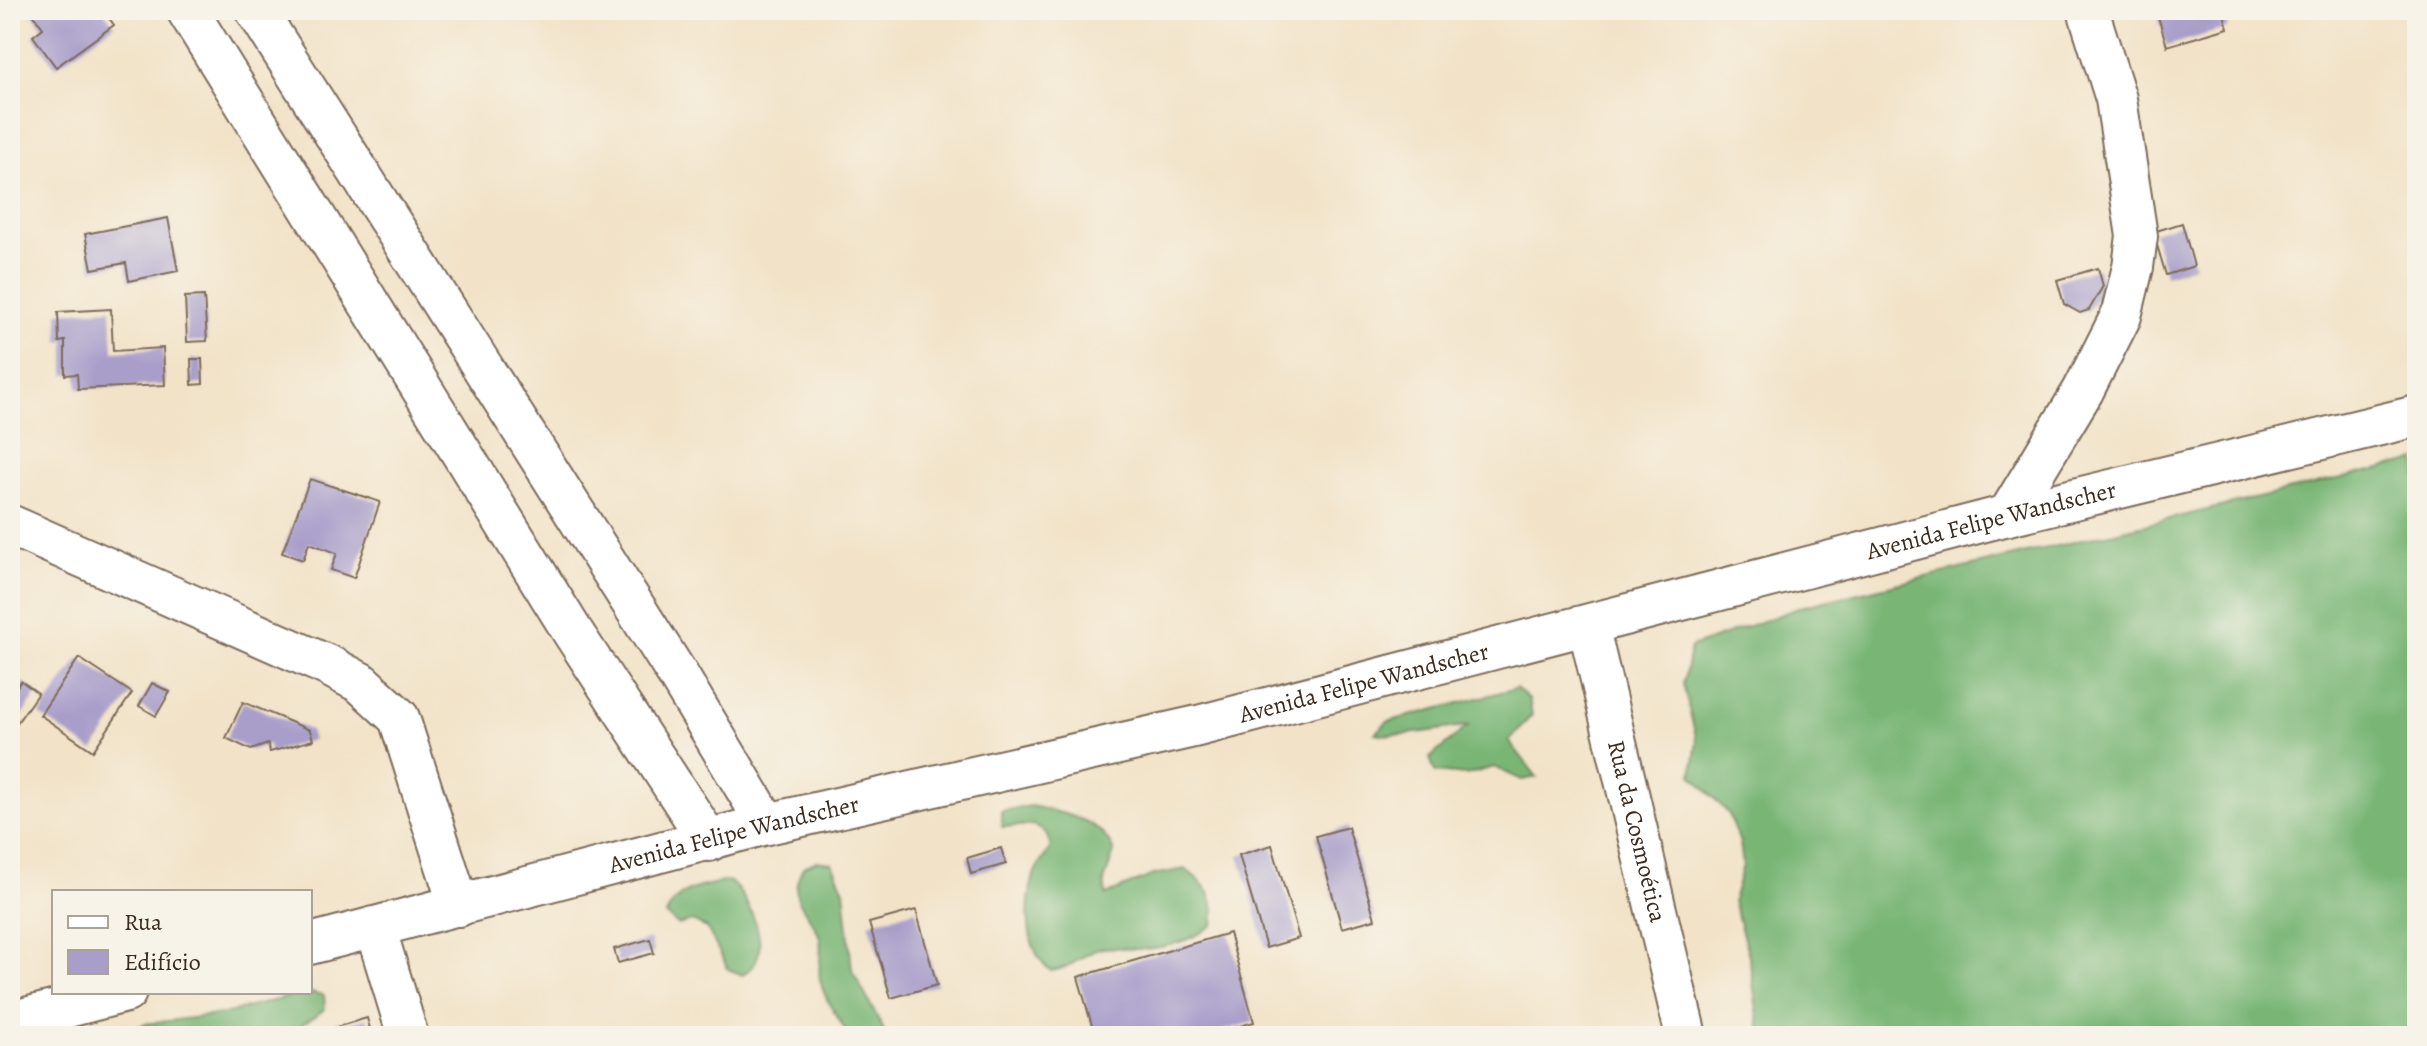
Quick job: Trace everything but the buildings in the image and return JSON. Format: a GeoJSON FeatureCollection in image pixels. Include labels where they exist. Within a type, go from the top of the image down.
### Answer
{"type":"FeatureCollection","features":[{"type":"Feature","properties":{"kind":"street"},"geometry":{"type":"LineString","coordinates":[[187,10],[572,631],[709,841]]}},
{"type":"Feature","properties":{"kind":"street"},"geometry":{"type":"LineString","coordinates":[[256,10],[679,677],[767,824]]}},
{"type":"Feature","properties":{"kind":"street"},"geometry":{"type":"LineString","coordinates":[[2008,515],[2083,391],[2121,316],[2133,267],[2137,236],[2116,99],[2088,10]]}},
{"type":"Feature","properties":{"kind":"street","name":"Avenida Felipe Wandscher"},"geometry":{"type":"LineString","coordinates":[[312,943],[767,824],[1198,726],[2008,515],[2417,416]]}},
{"type":"Feature","properties":{"kind":"street"},"geometry":{"type":"LineString","coordinates":[[10,525],[361,683],[399,718],[459,906]]}},
{"type":"Feature","properties":{"kind":"street","name":"Rua da Cosmoética"},"geometry":{"type":"LineString","coordinates":[[1588,625],[1686,1036]]}},
{"type":"Feature","properties":{"kind":"street"},"geometry":{"type":"LineString","coordinates":[[375,927],[408,1036]]}},
{"type":"Feature","properties":{"kind":"street"},"geometry":{"type":"LineString","coordinates":[[10,1022],[118,994]]}},
{"type":"Feature","properties":{"kind":"green space"},"geometry":{"type":"Polygon","coordinates":[[[2417,460],[2417,1036],[1761,1036],[1749,956],[1733,901],[1743,865],[1740,843],[1729,814],[1692,775],[1697,741],[1683,684],[1691,647],[1804,606],[2417,460]]]}},
{"type":"Feature","properties":{"kind":"green space"},"geometry":{"type":"Polygon","coordinates":[[[1516,688],[1529,699],[1532,715],[1509,741],[1537,777],[1522,780],[1494,767],[1466,775],[1435,772],[1430,758],[1468,726],[1408,734],[1375,733],[1387,722],[1516,688]]]}},
{"type":"Feature","properties":{"kind":"green space"},"geometry":{"type":"Polygon","coordinates":[[[1031,806],[1080,819],[1108,840],[1114,852],[1104,881],[1106,895],[1153,875],[1185,869],[1209,892],[1214,907],[1213,925],[1188,939],[1160,947],[1103,948],[1066,967],[1051,971],[1042,962],[1031,940],[1028,913],[1034,875],[1051,847],[1046,833],[1033,825],[1002,827],[1001,811],[1031,806]]]}},
{"type":"Feature","properties":{"kind":"green space"},"geometry":{"type":"Polygon","coordinates":[[[817,861],[832,863],[844,890],[852,970],[887,1036],[848,1036],[822,987],[819,935],[800,903],[796,888],[803,867],[817,861]]]}},
{"type":"Feature","properties":{"kind":"green space"},"geometry":{"type":"Polygon","coordinates":[[[729,881],[747,904],[759,936],[757,958],[743,975],[728,969],[707,928],[692,921],[678,925],[666,915],[684,894],[729,881]]]}},
{"type":"Feature","properties":{"kind":"green space"},"geometry":{"type":"Polygon","coordinates":[[[299,994],[324,995],[325,1009],[286,1036],[122,1036],[144,1024],[224,1014],[299,994]]]}}]}
